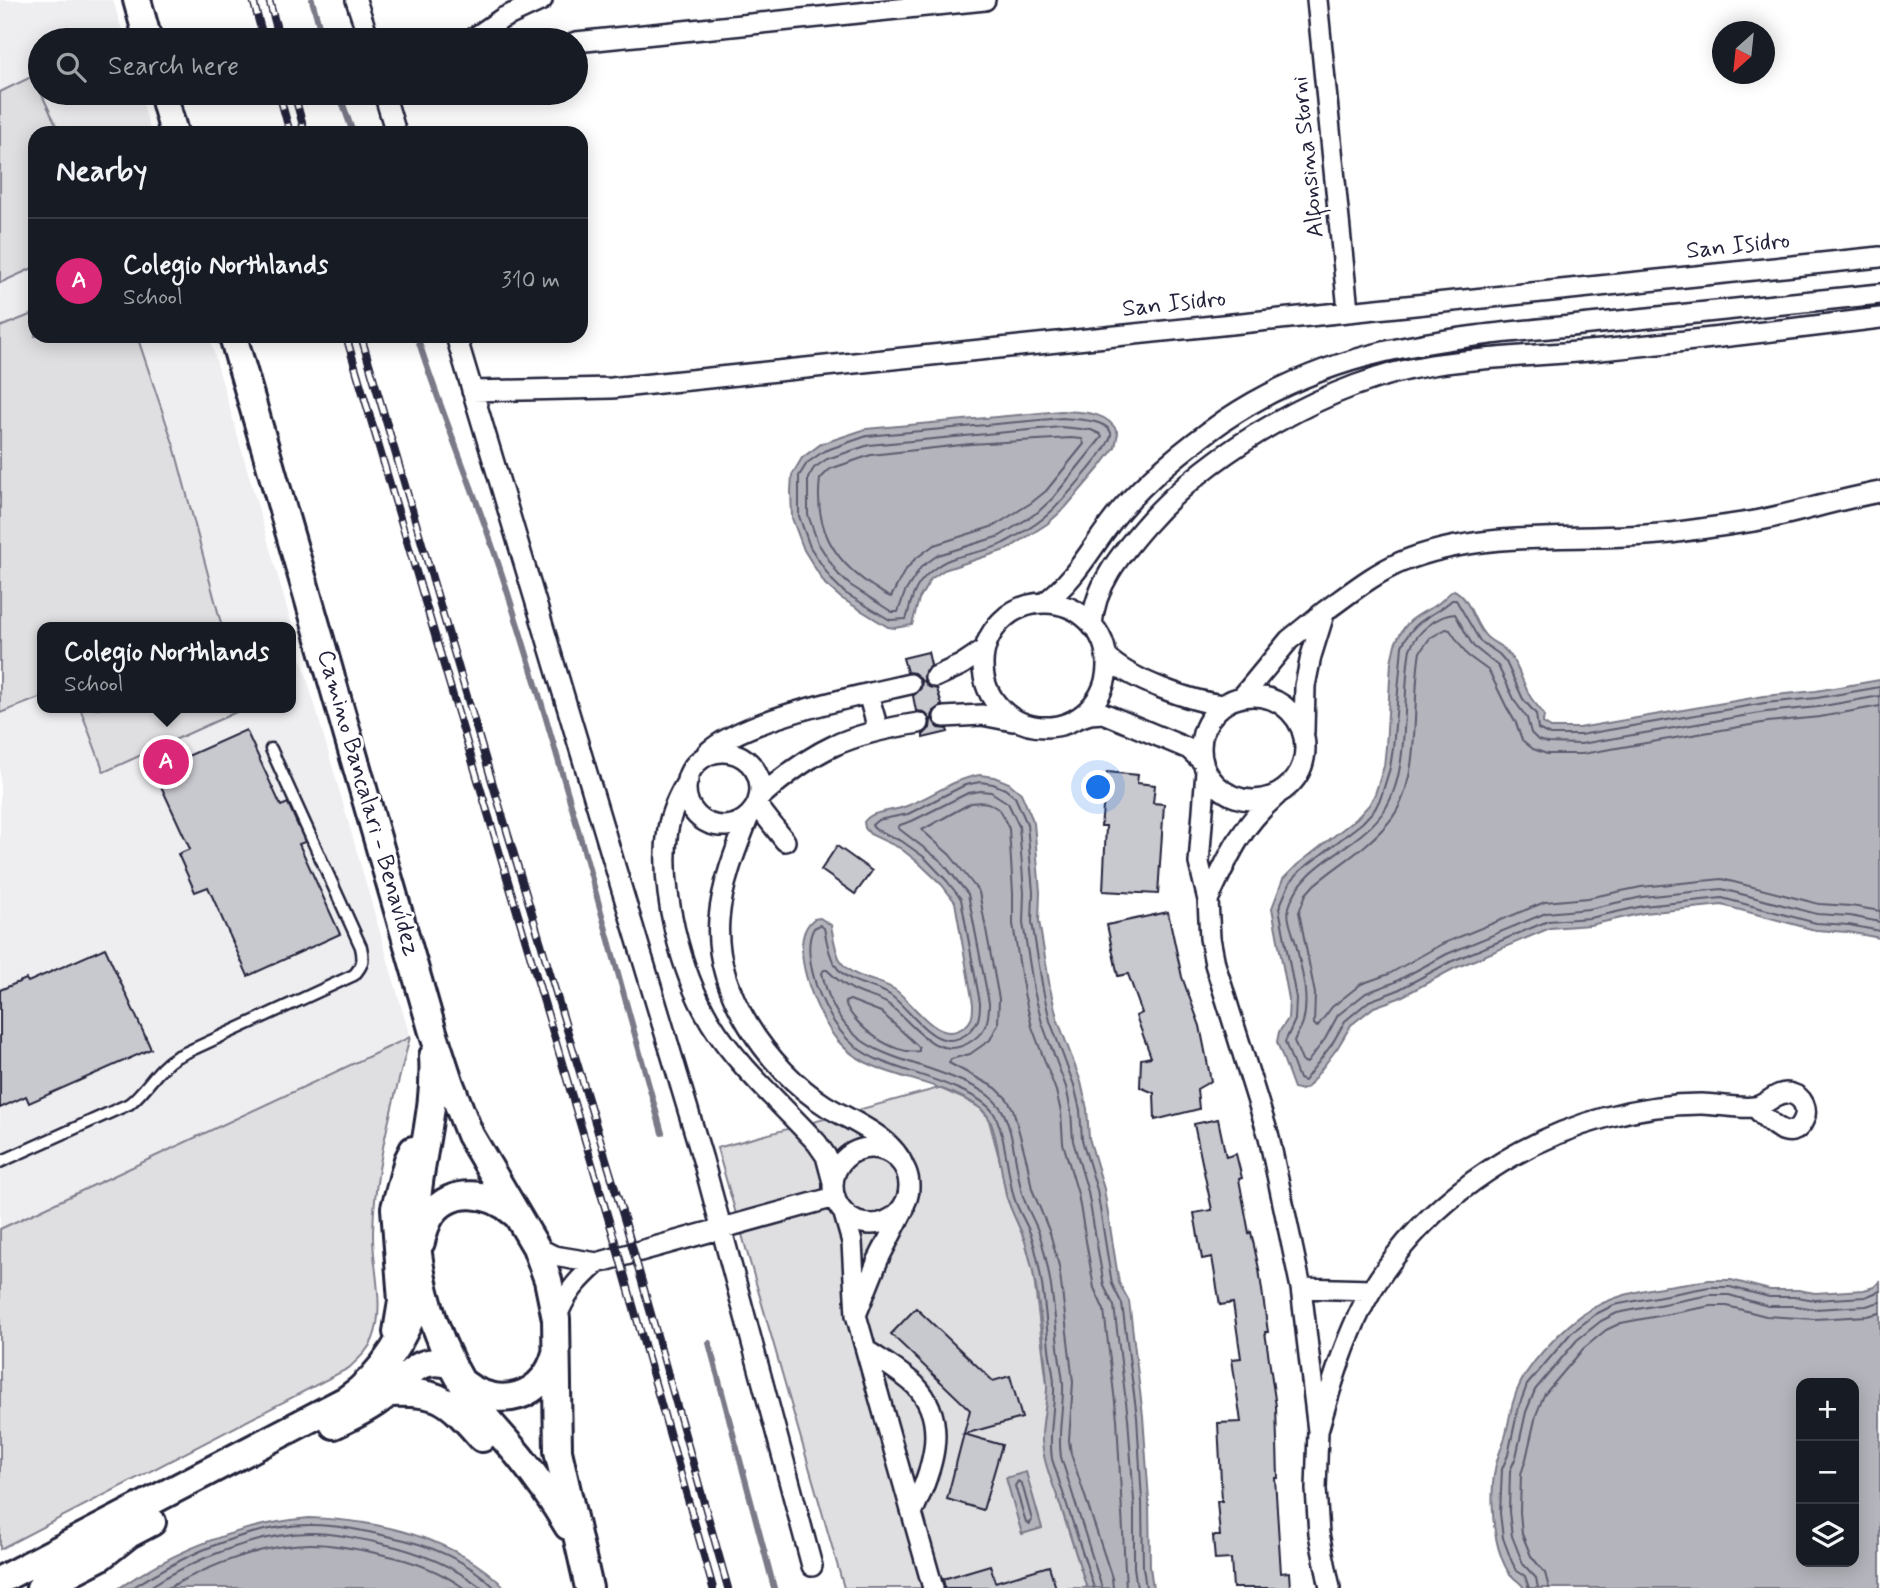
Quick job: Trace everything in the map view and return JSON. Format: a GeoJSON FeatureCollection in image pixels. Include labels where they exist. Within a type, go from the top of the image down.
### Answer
{"type":"FeatureCollection","features":[{"type":"Feature","properties":{"kind":"main road"},"geometry":{"type":"LineString","coordinates":[[137,0],[145,28]]}},
{"type":"Feature","properties":{"kind":"main road"},"geometry":{"type":"LineString","coordinates":[[166,105],[172,126]]}},
{"type":"Feature","properties":{"kind":"main road","name":"Camino Bancalari - Benavídez"},"geometry":{"type":"LineString","coordinates":[[235,343],[450,1084],[470,1135],[536,1247],[548,1280],[556,1319],[558,1451],[589,1588]]}},
{"type":"Feature","properties":{"kind":"main road","name":"Camino Bancalari - Benavídez"},"geometry":{"type":"LineString","coordinates":[[432,1029],[435,1079],[417,1207],[424,1289],[442,1345],[456,1372],[479,1409],[541,1486],[578,1543]]}},
{"type":"Feature","properties":{"kind":"main road"},"geometry":{"type":"LineString","coordinates":[[395,1348],[402,1301],[395,1209],[408,1160],[429,1121]]}},
{"type":"Feature","properties":{"kind":"main road"},"geometry":{"type":"LineString","coordinates":[[419,1251],[431,1214],[446,1202],[465,1195],[485,1195],[503,1203],[517,1216]]}},
{"type":"Feature","properties":{"kind":"main road"},"geometry":{"type":"LineString","coordinates":[[0,1580],[346,1400],[369,1383],[384,1367],[412,1318],[424,1289]]}},
{"type":"Feature","properties":{"kind":"main road"},"geometry":{"type":"LineString","coordinates":[[40,1588],[100,1557],[129,1534],[366,1409],[389,1393],[421,1364],[433,1361],[456,1372],[475,1392],[492,1398],[510,1398],[528,1392],[542,1381],[553,1366],[557,1348]]}},
{"type":"Feature","properties":{"kind":"main road"},"geometry":{"type":"LineString","coordinates":[[389,1393],[418,1392],[443,1399],[456,1408],[490,1446],[541,1486]]}},
{"type":"Feature","properties":{"kind":"street"},"geometry":{"type":"LineString","coordinates":[[356,0],[365,28]]}},
{"type":"Feature","properties":{"kind":"street"},"geometry":{"type":"LineString","coordinates":[[488,28],[503,18],[542,0]]}},
{"type":"Feature","properties":{"kind":"street"},"geometry":{"type":"LineString","coordinates":[[588,41],[985,0]]}},
{"type":"Feature","properties":{"kind":"street","name":"Alfonsina Storni"},"geometry":{"type":"LineString","coordinates":[[1317,0],[1348,310]]}},
{"type":"Feature","properties":{"kind":"street"},"geometry":{"type":"LineString","coordinates":[[388,105],[394,126]]}},
{"type":"Feature","properties":{"kind":"street","name":"San Isidro"},"geometry":{"type":"LineString","coordinates":[[472,391],[612,388],[1880,257]]}},
{"type":"Feature","properties":{"kind":"street"},"geometry":{"type":"LineString","coordinates":[[1044,604],[1065,587],[1097,540],[1149,480],[1225,420],[1312,373],[1380,352],[1427,343],[1880,294]]}},
{"type":"Feature","properties":{"kind":"street"},"geometry":{"type":"LineString","coordinates":[[1092,626],[1097,596],[1127,547],[1158,511],[1203,471],[1261,431],[1348,389],[1431,365],[1612,349],[1880,318]]}},
{"type":"Feature","properties":{"kind":"street"},"geometry":{"type":"LineString","coordinates":[[458,343],[703,1160],[812,1566]]}},
{"type":"Feature","properties":{"kind":"street"},"geometry":{"type":"LineString","coordinates":[[1427,343],[1431,365]]}},
{"type":"Feature","properties":{"kind":"street"},"geometry":{"type":"LineString","coordinates":[[1242,697],[1289,640],[1375,576],[1401,562],[1457,545],[1493,540],[1610,537],[1760,520],[1880,492]]}},
{"type":"Feature","properties":{"kind":"street"},"geometry":{"type":"LineString","coordinates":[[1019,723],[1002,709],[989,692],[983,671],[985,649],[1002,620],[1021,608],[1044,604],[1066,607],[1085,618],[1092,626],[1106,656],[1101,692],[1077,718]]}},
{"type":"Feature","properties":{"kind":"street"},"geometry":{"type":"LineString","coordinates":[[1208,900],[1247,824],[1300,770],[1303,760],[1305,686],[1325,611]]}},
{"type":"Feature","properties":{"kind":"street"},"geometry":{"type":"LineString","coordinates":[[935,677],[961,665],[985,649]]}},
{"type":"Feature","properties":{"kind":"street"},"geometry":{"type":"LineString","coordinates":[[1106,656],[1120,670],[1192,699],[1224,705]]}},
{"type":"Feature","properties":{"kind":"street"},"geometry":{"type":"LineString","coordinates":[[910,684],[757,725],[709,750],[676,801],[668,827],[666,851],[670,897],[686,967],[712,1024],[733,1052],[817,1143],[825,1156],[852,1242],[856,1315],[933,1588]]}},
{"type":"Feature","properties":{"kind":"street"},"geometry":{"type":"LineString","coordinates":[[868,694],[878,729]]}},
{"type":"Feature","properties":{"kind":"street"},"geometry":{"type":"LineString","coordinates":[[1304,740],[1298,723],[1279,703],[1261,697],[1242,697],[1224,705],[1210,718],[1202,734],[1205,767],[1199,863],[1208,900],[1210,938],[1215,964],[1269,1137],[1301,1288],[1318,1431],[1316,1489],[1319,1534],[1330,1588]]}},
{"type":"Feature","properties":{"kind":"street"},"geometry":{"type":"LineString","coordinates":[[944,717],[982,715],[1043,727],[1103,713],[1189,749],[1218,786],[1234,796],[1253,800],[1280,792]]}},
{"type":"Feature","properties":{"kind":"street"},"geometry":{"type":"LineString","coordinates":[[856,1315],[878,1260],[895,1230],[910,1189],[900,1154],[890,1145],[823,1104],[790,1078],[756,1039],[740,1012],[727,979],[719,922],[728,871],[755,807],[760,785],[756,772],[742,757],[723,752],[709,755],[693,771],[687,793],[691,806],[705,821],[717,825],[731,825],[755,807],[799,764],[822,751],[846,739],[878,729],[919,723]]}},
{"type":"Feature","properties":{"kind":"street"},"geometry":{"type":"LineString","coordinates":[[755,807],[785,841]]}},
{"type":"Feature","properties":{"kind":"street"},"geometry":{"type":"LineString","coordinates":[[1318,1431],[1334,1377],[1371,1290],[1396,1255],[1421,1227],[1486,1172],[1523,1149],[1607,1117],[1656,1107],[1698,1104],[1755,1107]]}},
{"type":"Feature","properties":{"kind":"street"},"geometry":{"type":"LineString","coordinates":[[904,1167],[896,1157],[884,1150],[863,1149],[850,1154],[841,1163],[837,1198],[856,1222],[878,1224],[892,1219],[906,1203]]}},
{"type":"Feature","properties":{"kind":"street"},"geometry":{"type":"LineString","coordinates":[[536,1247],[554,1256],[597,1263],[837,1198]]}},
{"type":"Feature","properties":{"kind":"street"},"geometry":{"type":"LineString","coordinates":[[556,1319],[576,1281],[597,1263]]}},
{"type":"Feature","properties":{"kind":"street"},"geometry":{"type":"LineString","coordinates":[[1301,1288],[1371,1290]]}},
{"type":"Feature","properties":{"kind":"street"},"geometry":{"type":"LineString","coordinates":[[866,1350],[915,1385],[934,1416],[936,1434],[932,1459],[924,1488],[912,1513]]}},
{"type":"Feature","properties":{"kind":"lane"},"geometry":{"type":"LineString","coordinates":[[0,1162],[129,1104],[167,1062],[354,975],[361,968],[364,960],[361,947],[271,749]]}},
{"type":"Feature","properties":{"kind":"shaded area"},"geometry":{"type":"Polygon","coordinates":[[[0,0],[113,0],[121,28],[28,28],[28,105],[143,105],[149,126],[28,126],[28,343],[211,343],[291,622],[37,622],[37,713],[296,713],[296,639],[410,1037],[0,1229],[0,0]]]}},
{"type":"Feature","properties":{"kind":"shaded area"},"geometry":{"type":"Polygon","coordinates":[[[28,78],[28,105],[47,105],[57,126],[28,126],[28,270],[0,283],[0,92],[28,78]]]}},
{"type":"Feature","properties":{"kind":"shaded area"},"geometry":{"type":"Polygon","coordinates":[[[28,316],[28,343],[139,343],[174,446],[221,622],[37,622],[37,699],[0,713],[0,327],[28,316]]]}},
{"type":"Feature","properties":{"kind":"shaded area"},"geometry":{"type":"Polygon","coordinates":[[[82,713],[234,713],[104,772],[82,713]]]}},
{"type":"Feature","properties":{"kind":"shaded area"},"geometry":{"type":"Polygon","coordinates":[[[410,1037],[386,1133],[377,1183],[373,1245],[378,1313],[373,1339],[366,1351],[349,1368],[0,1549],[0,1229],[410,1037]]]}},
{"type":"Feature","properties":{"kind":"shaded area"},"geometry":{"type":"Polygon","coordinates":[[[939,1088],[980,1108],[988,1117],[1006,1196],[1025,1241],[1033,1270],[1047,1385],[1046,1461],[1087,1588],[844,1588],[717,1148],[939,1088]]]}},
{"type":"Feature","properties":{"kind":"water"},"geometry":{"type":"Polygon","coordinates":[[[1061,411],[1094,414],[1108,420],[1118,433],[1115,447],[1065,508],[1047,524],[1008,549],[944,570],[931,579],[919,599],[912,625],[888,627],[841,598],[825,584],[804,550],[792,518],[791,491],[792,475],[802,458],[821,444],[866,429],[1061,411]]]}},
{"type":"Feature","properties":{"kind":"water"},"geometry":{"type":"Polygon","coordinates":[[[1454,590],[1464,598],[1484,634],[1509,655],[1531,698],[1544,715],[1543,723],[1551,728],[1579,728],[1764,696],[1816,691],[1880,680],[1880,938],[1815,930],[1722,905],[1644,913],[1590,925],[1550,928],[1453,969],[1399,998],[1374,1007],[1351,1025],[1308,1087],[1301,1090],[1294,1088],[1277,1042],[1279,1032],[1288,1019],[1289,999],[1272,908],[1283,879],[1369,805],[1384,766],[1391,662],[1395,644],[1411,620],[1454,590]]]}},
{"type":"Feature","properties":{"kind":"water"},"geometry":{"type":"Polygon","coordinates":[[[980,775],[1009,783],[1021,793],[1034,823],[1040,892],[1039,921],[1050,988],[1057,1018],[1081,1082],[1087,1109],[1089,1138],[1104,1189],[1119,1283],[1129,1301],[1143,1416],[1153,1588],[1087,1588],[1044,1458],[1042,1434],[1047,1383],[1037,1293],[1025,1241],[1007,1197],[991,1122],[978,1106],[966,1099],[876,1067],[845,1048],[821,1015],[807,980],[802,944],[806,930],[814,919],[820,918],[831,925],[834,944],[846,968],[894,989],[935,1027],[954,1032],[967,1025],[972,1017],[973,1004],[955,902],[919,863],[900,848],[870,834],[864,822],[872,815],[904,807],[960,780],[980,775]]]}},
{"type":"Feature","properties":{"kind":"water"},"geometry":{"type":"Polygon","coordinates":[[[1731,1280],[1770,1290],[1815,1293],[1864,1290],[1874,1287],[1880,1281],[1880,1588],[1524,1588],[1507,1570],[1497,1543],[1492,1504],[1497,1460],[1518,1388],[1544,1351],[1585,1313],[1621,1296],[1665,1286],[1731,1280]]]}},
{"type":"Feature","properties":{"kind":"water"},"geometry":{"type":"Polygon","coordinates":[[[1026,1472],[1042,1528],[1022,1534],[1006,1478],[1026,1472]]]}},
{"type":"Feature","properties":{"kind":"water"},"geometry":{"type":"Polygon","coordinates":[[[309,1518],[361,1523],[414,1535],[463,1556],[485,1570],[505,1588],[119,1588],[163,1562],[210,1541],[258,1526],[309,1518]]]}},
{"type":"Feature","properties":{"kind":"building"},"geometry":{"type":"Polygon","coordinates":[[[928,652],[931,665],[925,671],[924,681],[929,687],[937,689],[942,705],[933,711],[932,718],[938,728],[947,729],[948,732],[923,738],[930,728],[931,720],[924,712],[916,711],[913,696],[921,688],[922,681],[914,673],[907,672],[903,658],[928,652]]]}},
{"type":"Feature","properties":{"kind":"building"},"geometry":{"type":"Polygon","coordinates":[[[246,730],[281,806],[288,803],[305,842],[299,844],[340,934],[248,976],[208,887],[195,892],[178,854],[190,849],[154,771],[246,730]]]}},
{"type":"Feature","properties":{"kind":"building"},"geometry":{"type":"Polygon","coordinates":[[[1107,772],[1138,775],[1137,783],[1155,785],[1153,803],[1164,804],[1158,894],[1103,891],[1106,826],[1101,826],[1107,772]]]}},
{"type":"Feature","properties":{"kind":"building"},"geometry":{"type":"Polygon","coordinates":[[[837,846],[872,871],[855,894],[821,870],[837,846]]]}},
{"type":"Feature","properties":{"kind":"building"},"geometry":{"type":"Polygon","coordinates":[[[1168,912],[1182,977],[1200,1026],[1211,1081],[1197,1089],[1199,1109],[1155,1120],[1154,1093],[1140,1087],[1141,1059],[1151,1057],[1136,1016],[1142,1013],[1128,974],[1118,976],[1107,925],[1168,912]]]}},
{"type":"Feature","properties":{"kind":"building"},"geometry":{"type":"Polygon","coordinates":[[[105,948],[151,1049],[29,1103],[26,1096],[0,1108],[0,990],[26,979],[28,982],[105,948]]]}},
{"type":"Feature","properties":{"kind":"building"},"geometry":{"type":"Polygon","coordinates":[[[1218,1119],[1226,1157],[1236,1154],[1249,1233],[1251,1232],[1259,1269],[1276,1406],[1278,1478],[1275,1478],[1281,1573],[1289,1572],[1290,1588],[1233,1588],[1231,1559],[1215,1560],[1213,1536],[1220,1536],[1217,1501],[1222,1501],[1218,1423],[1241,1422],[1232,1359],[1241,1358],[1233,1303],[1220,1305],[1212,1257],[1202,1259],[1194,1213],[1212,1210],[1194,1124],[1218,1119]]]}},
{"type":"Feature","properties":{"kind":"building"},"geometry":{"type":"Polygon","coordinates":[[[916,1308],[993,1381],[1010,1376],[1022,1418],[964,1434],[1002,1445],[983,1510],[947,1499],[970,1410],[891,1334],[916,1308]]]}},
{"type":"Feature","properties":{"kind":"building"},"geometry":{"type":"Polygon","coordinates":[[[990,1565],[995,1582],[1049,1566],[1056,1588],[945,1588],[943,1579],[990,1565]]]}},
{"type":"Feature","properties":{"kind":"waterway"},"geometry":{"type":"LineString","coordinates":[[312,0],[320,28]]}},
{"type":"Feature","properties":{"kind":"waterway"},"geometry":{"type":"LineString","coordinates":[[343,105],[351,126]]}},
{"type":"Feature","properties":{"kind":"waterway"},"geometry":{"type":"LineString","coordinates":[[419,343],[494,550],[525,649],[586,856],[662,1133]]}},
{"type":"Feature","properties":{"kind":"waterway"},"geometry":{"type":"LineString","coordinates":[[709,1343],[774,1588]]}},
{"type":"Feature","properties":{"kind":"railway"},"geometry":{"type":"LineString","coordinates":[[253,0],[261,28]]}},
{"type":"Feature","properties":{"kind":"railway"},"geometry":{"type":"LineString","coordinates":[[269,0],[277,28]]}},
{"type":"Feature","properties":{"kind":"railway"},"geometry":{"type":"LineString","coordinates":[[282,105],[288,126]]}},
{"type":"Feature","properties":{"kind":"railway"},"geometry":{"type":"LineString","coordinates":[[297,105],[303,126]]}},
{"type":"Feature","properties":{"kind":"railway"},"geometry":{"type":"LineString","coordinates":[[348,343],[612,1231],[713,1588]]}},
{"type":"Feature","properties":{"kind":"railway"},"geometry":{"type":"LineString","coordinates":[[363,343],[626,1225],[728,1588]]}},
{"type":"Feature","properties":{"kind":"place","name":"Colegio Northlands"},"geometry":{"type":"Point","coordinates":[166,762]}}]}
